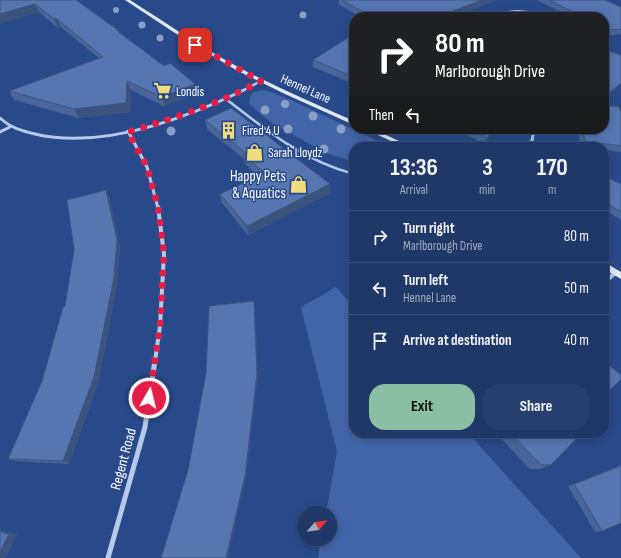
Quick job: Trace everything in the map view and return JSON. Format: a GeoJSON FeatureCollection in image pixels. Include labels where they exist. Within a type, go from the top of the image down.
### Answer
{"type":"FeatureCollection","features":[{"type":"Feature","properties":{"kind":"main road","name":"Hennel Lane"},"geometry":{"type":"LineString","coordinates":[[127,0],[195,45],[261,81],[349,121]]}},
{"type":"Feature","properties":{"kind":"main road"},"geometry":{"type":"LineString","coordinates":[[379,134],[398,142]]}},
{"type":"Feature","properties":{"kind":"main road"},"geometry":{"type":"LineString","coordinates":[[609,268],[618,274]]}},
{"type":"Feature","properties":{"kind":"street"},"geometry":{"type":"LineString","coordinates":[[503,12],[530,12]]}},
{"type":"Feature","properties":{"kind":"street"},"geometry":{"type":"LineString","coordinates":[[0,118],[10,127],[42,135],[69,139],[95,138],[128,132],[181,116],[226,99],[261,81]]}},
{"type":"Feature","properties":{"kind":"street"},"geometry":{"type":"LineString","coordinates":[[0,132],[10,127]]}},
{"type":"Feature","properties":{"kind":"street","name":"Regent Road"},"geometry":{"type":"LineString","coordinates":[[108,558],[145,427],[160,326],[164,254],[158,207],[147,167],[128,132]]}},
{"type":"Feature","properties":{"kind":"street"},"geometry":{"type":"LineString","coordinates":[[609,280],[618,274]]}},
{"type":"Feature","properties":{"kind":"lane"},"geometry":{"type":"LineString","coordinates":[[226,99],[267,131],[320,164],[349,173]]}},
{"type":"Feature","properties":{"kind":"shaded area"},"geometry":{"type":"Polygon","coordinates":[[[261,90],[271,92],[349,127],[349,134],[363,134],[380,142],[349,142],[349,160],[326,153],[273,124],[249,104],[250,97],[253,92],[261,90]]]}},
{"type":"Feature","properties":{"kind":"shaded area"},"geometry":{"type":"Polygon","coordinates":[[[336,287],[349,301],[349,438],[473,438],[581,558],[318,558],[320,546],[337,546],[337,506],[327,506],[337,452],[301,307],[336,287]]]}},
{"type":"Feature","properties":{"kind":"building"},"geometry":{"type":"Polygon","coordinates":[[[0,0],[76,0],[118,30],[116,30],[164,66],[170,63],[195,84],[162,97],[127,81],[126,103],[74,109],[9,91],[103,57],[57,19],[54,19],[35,4],[0,14],[0,0]]]}},
{"type":"Feature","properties":{"kind":"building"},"geometry":{"type":"Polygon","coordinates":[[[342,0],[482,0],[450,12],[363,12],[342,0]]]}},
{"type":"Feature","properties":{"kind":"building"},"geometry":{"type":"Polygon","coordinates":[[[549,0],[605,0],[621,7],[621,29],[609,30],[609,12],[573,12],[549,0]]]}},
{"type":"Feature","properties":{"kind":"building"},"geometry":{"type":"Polygon","coordinates":[[[349,37],[349,75],[313,60],[349,37]]]}},
{"type":"Feature","properties":{"kind":"building"},"geometry":{"type":"Polygon","coordinates":[[[609,51],[621,55],[621,83],[609,93],[609,51]]]}},
{"type":"Feature","properties":{"kind":"building"},"geometry":{"type":"Polygon","coordinates":[[[609,106],[619,107],[621,112],[621,146],[609,144],[609,142],[585,141],[583,134],[609,134],[609,106]]]}},
{"type":"Feature","properties":{"kind":"building"},"geometry":{"type":"Polygon","coordinates":[[[231,108],[330,184],[247,226],[220,194],[265,173],[243,155],[246,153],[205,120],[231,108]]]}},
{"type":"Feature","properties":{"kind":"building"},"geometry":{"type":"Polygon","coordinates":[[[480,134],[489,134],[488,138],[480,134]]]}},
{"type":"Feature","properties":{"kind":"building"},"geometry":{"type":"Polygon","coordinates":[[[609,178],[621,184],[621,212],[609,205],[609,178]]]}},
{"type":"Feature","properties":{"kind":"building"},"geometry":{"type":"Polygon","coordinates":[[[106,190],[117,240],[114,278],[94,377],[63,461],[8,459],[42,381],[63,307],[65,306],[74,250],[67,200],[106,190]]]}},
{"type":"Feature","properties":{"kind":"building"},"geometry":{"type":"Polygon","coordinates":[[[254,301],[257,374],[245,476],[226,558],[161,558],[188,470],[206,373],[209,306],[254,301]]]}},
{"type":"Feature","properties":{"kind":"building"},"geometry":{"type":"Polygon","coordinates":[[[609,365],[621,375],[621,379],[609,391],[609,365]]]}},
{"type":"Feature","properties":{"kind":"building"},"geometry":{"type":"Polygon","coordinates":[[[515,438],[577,438],[551,465],[541,465],[515,438]]]}},
{"type":"Feature","properties":{"kind":"building"},"geometry":{"type":"Polygon","coordinates":[[[621,466],[621,523],[602,531],[574,484],[621,466]]]}},
{"type":"Feature","properties":{"kind":"building"},"geometry":{"type":"Polygon","coordinates":[[[0,532],[9,534],[0,552],[0,532]]]}},
{"type":"Feature","properties":{"kind":"place","name":"Londis"},"geometry":{"type":"Point","coordinates":[163,91]}},
{"type":"Feature","properties":{"kind":"place","name":"Fired 4 U"},"geometry":{"type":"Point","coordinates":[229,130]}},
{"type":"Feature","properties":{"kind":"place","name":"Sarah Lloydz"},"geometry":{"type":"Point","coordinates":[255,152]}},
{"type":"Feature","properties":{"kind":"place","name":"Happy Pets & Aquatics"},"geometry":{"type":"Point","coordinates":[299,185]}},
{"type":"Feature","properties":{"kind":"route"},"geometry":{"type":"LineString","coordinates":[[149,398],[160,326],[164,254],[158,207],[147,167],[128,132],[181,116],[230,98],[261,81],[195,45]]}}]}
